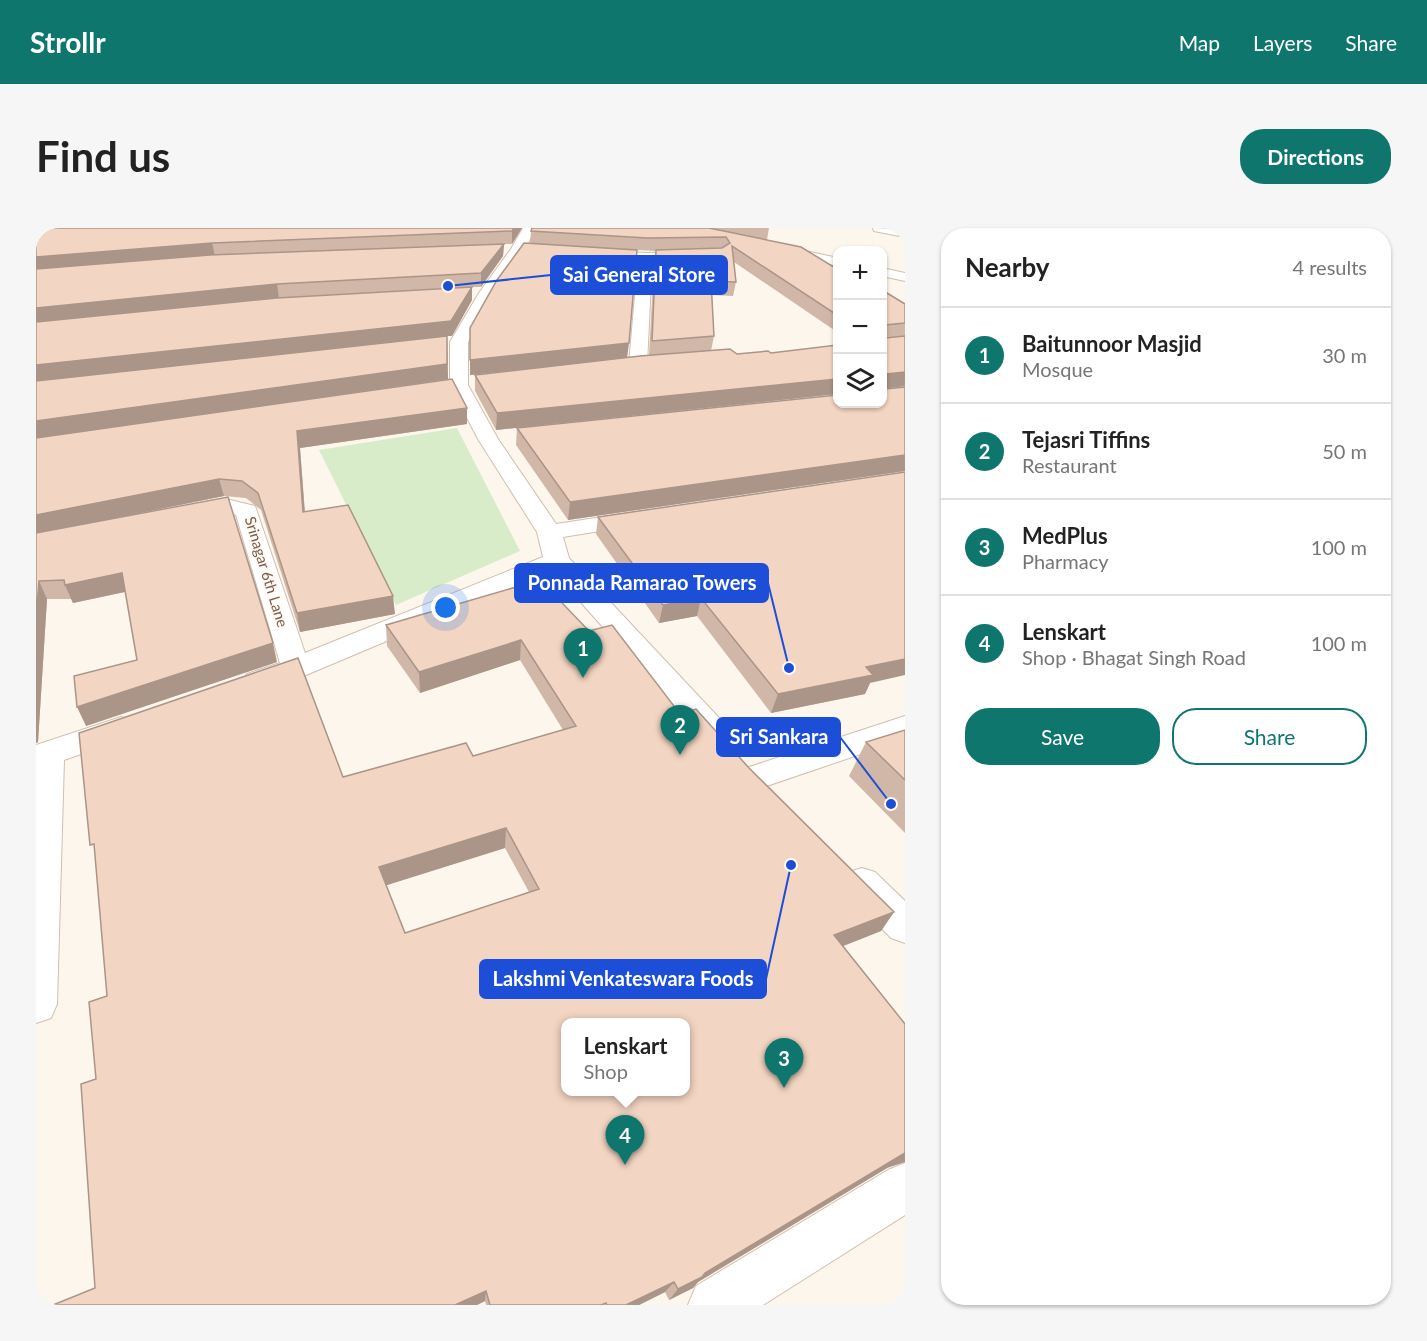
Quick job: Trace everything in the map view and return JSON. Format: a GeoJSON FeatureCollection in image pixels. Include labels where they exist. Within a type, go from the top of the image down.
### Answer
{"type":"FeatureCollection","features":[{"type":"Feature","properties":{"kind":"street"},"geometry":{"type":"LineString","coordinates":[[879,228],[905,233]]}},
{"type":"Feature","properties":{"kind":"street"},"geometry":{"type":"LineString","coordinates":[[770,241],[833,261]]}},
{"type":"Feature","properties":{"kind":"street"},"geometry":{"type":"LineString","coordinates":[[518,245],[475,294],[448,343],[459,385],[500,438],[549,532],[557,560],[764,786],[905,727]]}},
{"type":"Feature","properties":{"kind":"street"},"geometry":{"type":"LineString","coordinates":[[576,253],[645,257],[708,255]]}},
{"type":"Feature","properties":{"kind":"street"},"geometry":{"type":"LineString","coordinates":[[616,367],[644,364],[645,257]]}},
{"type":"Feature","properties":{"kind":"street"},"geometry":{"type":"LineString","coordinates":[[887,273],[905,277]]}},
{"type":"Feature","properties":{"kind":"street","name":"Srinagar 6th Lane"},"geometry":{"type":"LineString","coordinates":[[169,516],[238,505],[247,511],[296,668]]}},
{"type":"Feature","properties":{"kind":"street"},"geometry":{"type":"LineString","coordinates":[[549,532],[668,514]]}},
{"type":"Feature","properties":{"kind":"street"},"geometry":{"type":"LineString","coordinates":[[229,691],[296,668],[557,560]]}},
{"type":"Feature","properties":{"kind":"street"},"geometry":{"type":"LineString","coordinates":[[36,1004],[42,755],[150,718]]}},
{"type":"Feature","properties":{"kind":"street"},"geometry":{"type":"LineString","coordinates":[[847,868],[905,926]]}},
{"type":"Feature","properties":{"kind":"street"},"geometry":{"type":"LineString","coordinates":[[715,1305],[905,1187]]}},
{"type":"Feature","properties":{"kind":"green space"},"geometry":{"type":"Polygon","coordinates":[[[457,428],[520,551],[396,605],[319,450],[457,428]]]}},
{"type":"Feature","properties":{"kind":"building"},"geometry":{"type":"Polygon","coordinates":[[[514,228],[512,231],[212,243],[36,257],[36,229],[514,228]]]}},
{"type":"Feature","properties":{"kind":"building"},"geometry":{"type":"Polygon","coordinates":[[[532,228],[709,228],[801,247],[833,267],[833,312],[732,246],[736,282],[711,281],[714,336],[652,341],[656,250],[722,248],[730,243],[726,237],[647,238],[531,231],[532,228]]]}},
{"type":"Feature","properties":{"kind":"building"},"geometry":{"type":"Polygon","coordinates":[[[524,243],[637,250],[629,343],[470,360],[470,328],[497,280],[524,243]]]}},
{"type":"Feature","properties":{"kind":"building"},"geometry":{"type":"Polygon","coordinates":[[[504,244],[481,273],[277,284],[36,308],[36,269],[210,255],[504,244]]]}},
{"type":"Feature","properties":{"kind":"building"},"geometry":{"type":"Polygon","coordinates":[[[472,287],[451,321],[36,365],[36,322],[277,298],[472,287]]]}},
{"type":"Feature","properties":{"kind":"building"},"geometry":{"type":"Polygon","coordinates":[[[887,293],[905,304],[905,323],[887,325],[887,293]]]}},
{"type":"Feature","properties":{"kind":"building"},"geometry":{"type":"Polygon","coordinates":[[[447,336],[447,364],[36,421],[36,381],[447,336]]]}},
{"type":"Feature","properties":{"kind":"building"},"geometry":{"type":"Polygon","coordinates":[[[905,336],[905,372],[887,374],[887,338],[905,336]]]}},
{"type":"Feature","properties":{"kind":"building"},"geometry":{"type":"Polygon","coordinates":[[[833,345],[833,379],[497,413],[475,375],[640,356],[730,349],[737,354],[768,351],[771,353],[833,345]]]}},
{"type":"Feature","properties":{"kind":"building"},"geometry":{"type":"Polygon","coordinates":[[[452,379],[467,408],[297,431],[303,512],[348,505],[393,596],[297,613],[258,493],[242,481],[219,479],[36,515],[36,438],[452,379]]]}},
{"type":"Feature","properties":{"kind":"building"},"geometry":{"type":"Polygon","coordinates":[[[905,387],[905,455],[570,502],[517,428],[833,395],[833,408],[887,408],[887,389],[905,387]]]}},
{"type":"Feature","properties":{"kind":"building"},"geometry":{"type":"Polygon","coordinates":[[[905,472],[905,659],[866,667],[873,675],[778,694],[701,598],[663,605],[598,517],[905,472]]]}},
{"type":"Feature","properties":{"kind":"building"},"geometry":{"type":"Polygon","coordinates":[[[228,497],[273,643],[77,707],[74,676],[137,660],[122,573],[65,585],[64,580],[39,581],[36,619],[36,533],[228,497]]]}},
{"type":"Feature","properties":{"kind":"building"},"geometry":{"type":"Polygon","coordinates":[[[540,580],[589,631],[612,625],[680,714],[696,709],[749,768],[894,912],[834,935],[905,1024],[905,1153],[705,1273],[702,1277],[678,1289],[674,1282],[626,1305],[607,1305],[606,1303],[601,1305],[490,1305],[486,1291],[455,1305],[53,1305],[95,1288],[81,1084],[96,1079],[89,1002],[107,996],[94,844],[90,845],[79,733],[298,658],[343,777],[466,743],[473,756],[576,726],[521,640],[419,672],[386,625],[540,580]],[[506,828],[379,867],[405,933],[539,889],[506,828]]]}},
{"type":"Feature","properties":{"kind":"building"},"geometry":{"type":"Polygon","coordinates":[[[905,730],[905,780],[866,742],[905,730]]]}},
{"type":"Feature","properties":{"kind":"place","name":"Sai General Store"},"geometry":{"type":"Point","coordinates":[448,286]}},
{"type":"Feature","properties":{"kind":"place","name":"Ponnada Ramarao Towers"},"geometry":{"type":"Point","coordinates":[789,668]}},
{"type":"Feature","properties":{"kind":"place","name":"Baitunnoor Masjid"},"geometry":{"type":"Point","coordinates":[583,678]}},
{"type":"Feature","properties":{"kind":"place","name":"Tejasri Tiffins"},"geometry":{"type":"Point","coordinates":[680,755]}},
{"type":"Feature","properties":{"kind":"place","name":"Sri Sankara"},"geometry":{"type":"Point","coordinates":[891,804]}},
{"type":"Feature","properties":{"kind":"place","name":"Lakshmi Venkateswara Foods"},"geometry":{"type":"Point","coordinates":[791,865]}},
{"type":"Feature","properties":{"kind":"place","name":"MedPlus"},"geometry":{"type":"Point","coordinates":[784,1088]}},
{"type":"Feature","properties":{"kind":"place","name":"Lenskart"},"geometry":{"type":"Point","coordinates":[625,1165]}}]}
